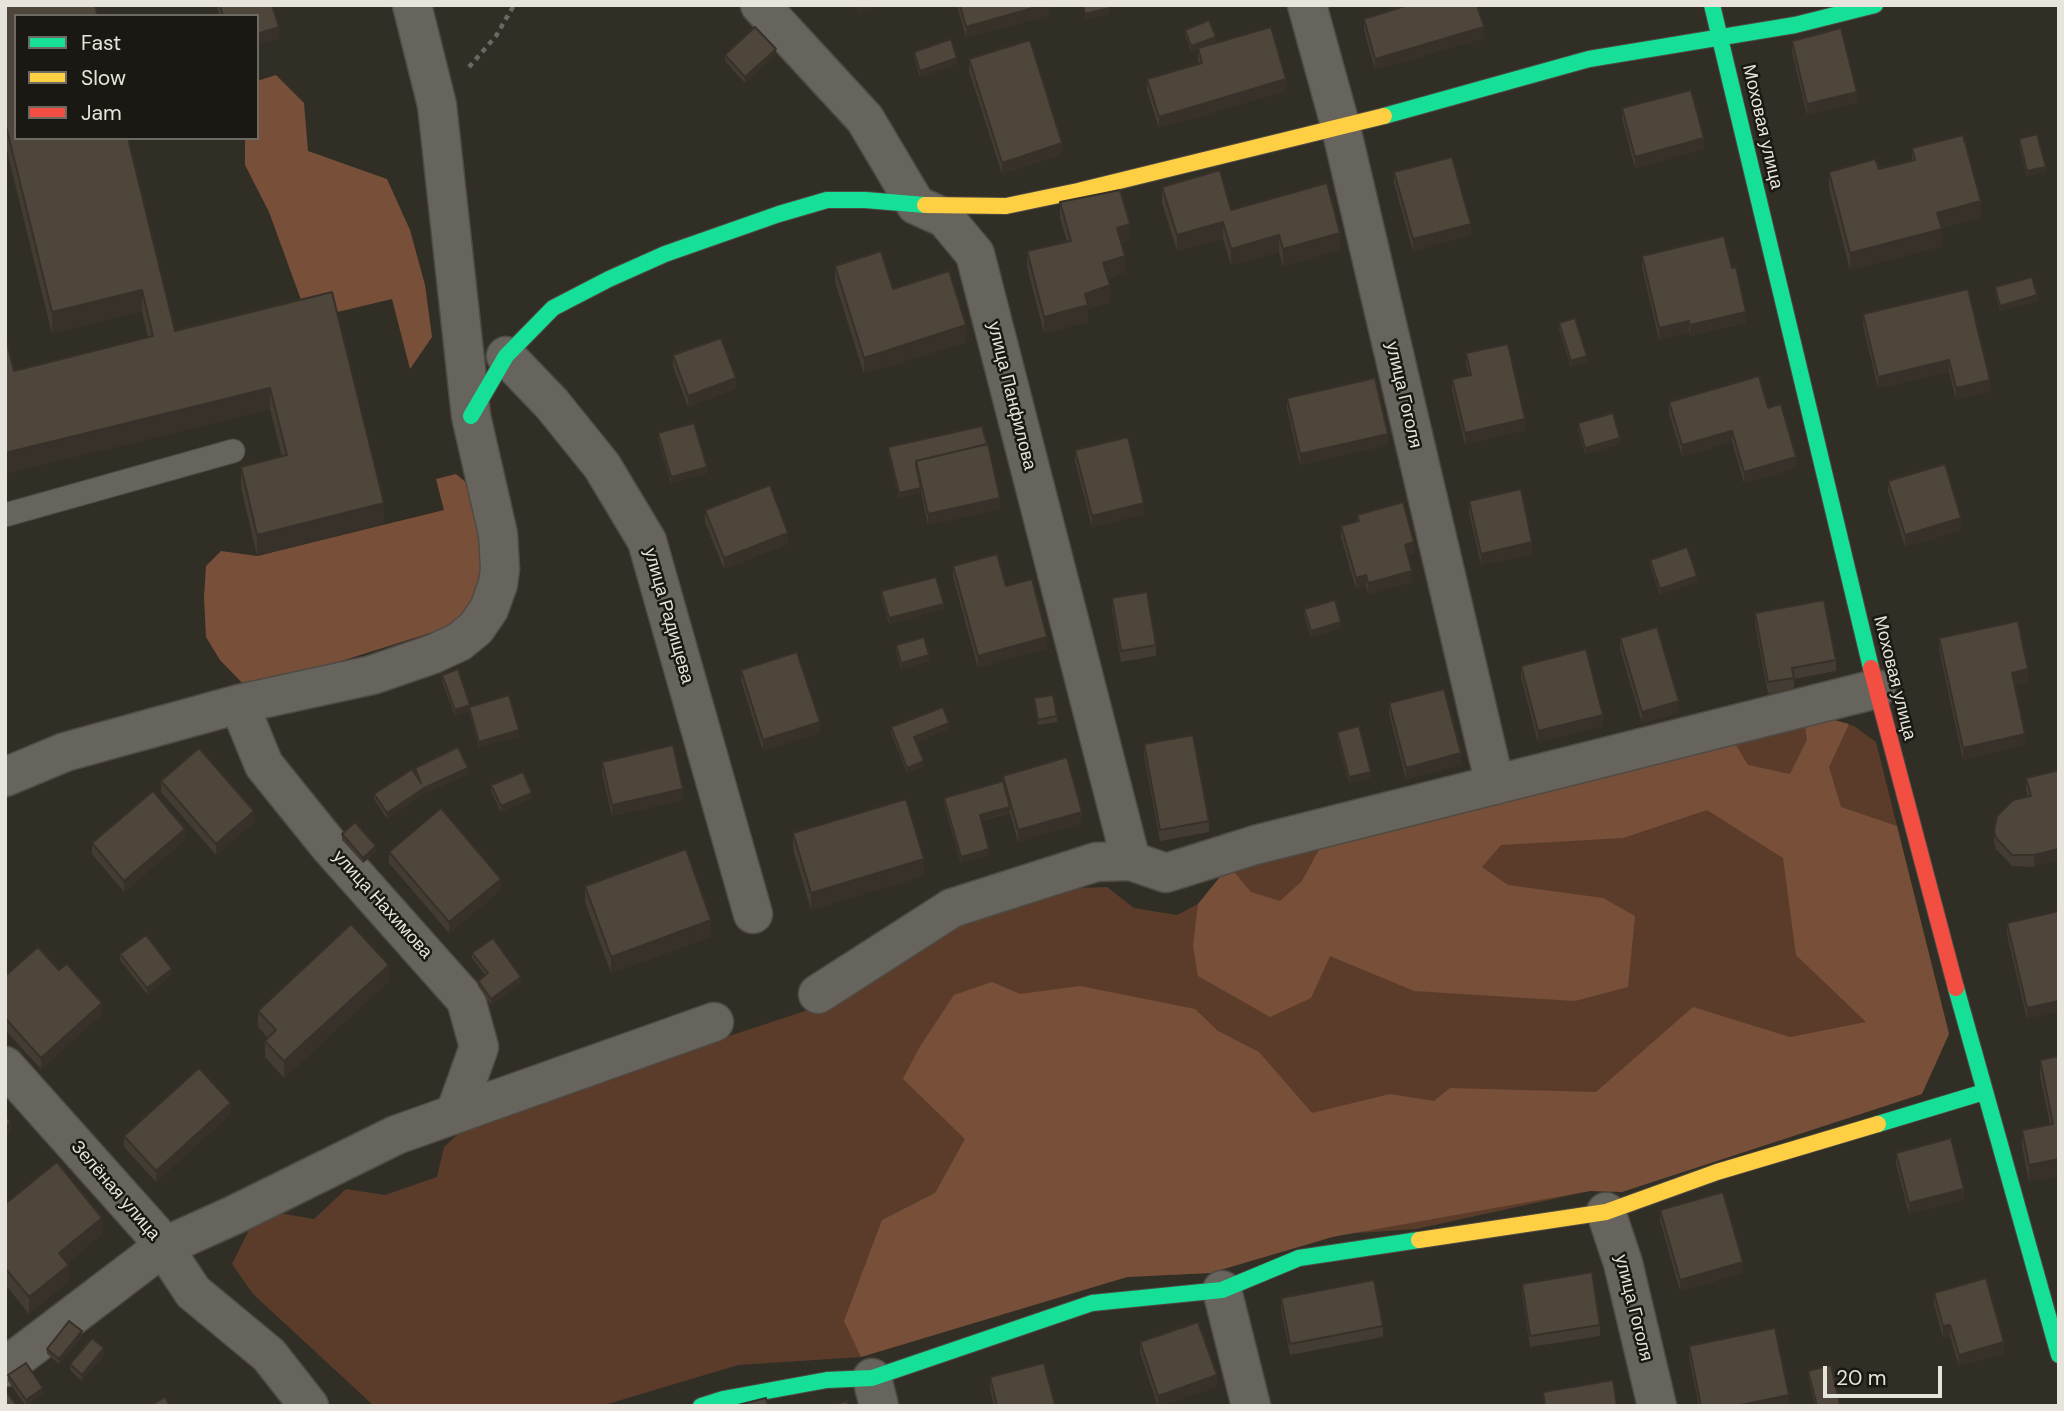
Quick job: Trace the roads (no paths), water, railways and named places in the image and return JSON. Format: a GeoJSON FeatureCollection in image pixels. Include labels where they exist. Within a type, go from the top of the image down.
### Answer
{"type":"FeatureCollection","features":[{"type":"Feature","properties":{"kind":"street"},"geometry":{"type":"LineString","coordinates":[[5,777],[65,752],[239,704],[372,675],[433,654],[468,636],[489,609],[500,569],[498,534],[471,416],[437,105],[412,5]]}},
{"type":"Feature","properties":{"kind":"street"},"geometry":{"type":"LineString","coordinates":[[760,5],[865,119],[916,205]]}},
{"type":"Feature","properties":{"kind":"street","name":"улица Гоголя"},"geometry":{"type":"LineString","coordinates":[[1307,5],[1341,128],[1495,785]]}},
{"type":"Feature","properties":{"kind":"street","name":"Моховая улица"},"geometry":{"type":"LineString","coordinates":[[1712,5],[1876,689],[1984,1091],[2059,1355]]}},
{"type":"Feature","properties":{"kind":"street"},"geometry":{"type":"LineString","coordinates":[[471,416],[506,356],[553,307],[665,254],[779,214],[827,200],[1006,206],[1341,128],[1589,59],[1795,25],[1875,5]]}},
{"type":"Feature","properties":{"kind":"street","name":"улица Панфилова"},"geometry":{"type":"LineString","coordinates":[[916,205],[945,218],[975,254],[1131,861]]}},
{"type":"Feature","properties":{"kind":"street","name":"улица Радищева"},"geometry":{"type":"LineString","coordinates":[[506,356],[552,404],[602,466],[647,541],[753,914]]}},
{"type":"Feature","properties":{"kind":"street"},"geometry":{"type":"LineString","coordinates":[[818,994],[952,908],[1096,862],[1131,861],[1166,873],[1255,845],[1876,689]]}},
{"type":"Feature","properties":{"kind":"street","name":"улица Нахимова"},"geometry":{"type":"LineString","coordinates":[[239,704],[264,765],[331,848],[466,1000],[479,1047],[455,1114]]}},
{"type":"Feature","properties":{"kind":"street"},"geometry":{"type":"LineString","coordinates":[[5,1367],[163,1247],[396,1135],[714,1021]]}},
{"type":"Feature","properties":{"kind":"street","name":"Зелёная улица"},"geometry":{"type":"LineString","coordinates":[[5,1066],[154,1233],[192,1292],[269,1355],[309,1406]]}},
{"type":"Feature","properties":{"kind":"street"},"geometry":{"type":"LineString","coordinates":[[701,1406],[723,1399],[827,1380],[876,1392],[1092,1303],[1223,1290],[1299,1258],[1606,1212],[1717,1172],[1984,1091]]}},
{"type":"Feature","properties":{"kind":"street","name":"улица Гоголя"},"geometry":{"type":"LineString","coordinates":[[1606,1212],[1623,1263],[1657,1406]]}},
{"type":"Feature","properties":{"kind":"street"},"geometry":{"type":"LineString","coordinates":[[1223,1290],[1251,1406]]}},
{"type":"Feature","properties":{"kind":"lane"},"geometry":{"type":"LineString","coordinates":[[5,515],[233,451]]}}]}
